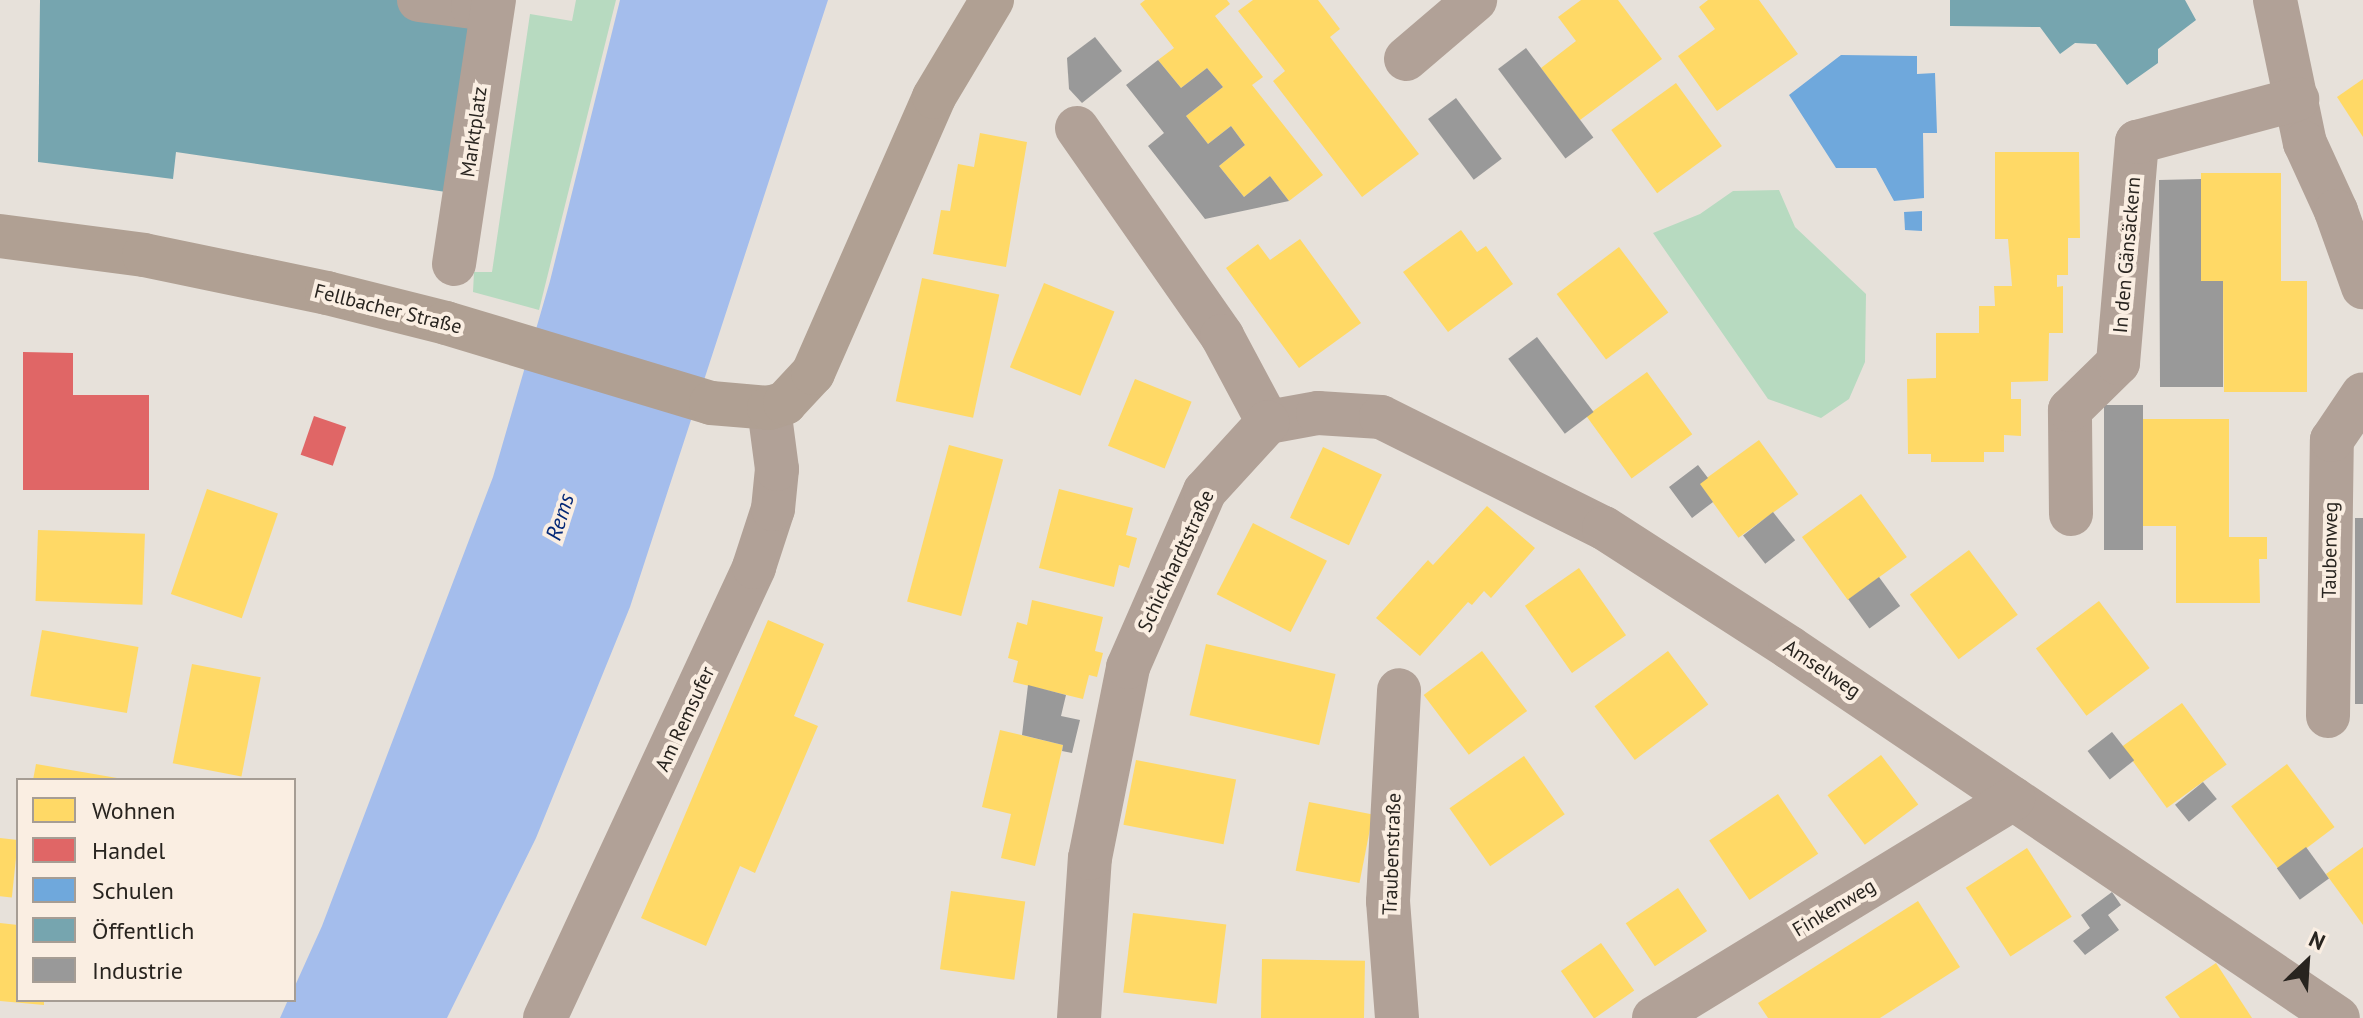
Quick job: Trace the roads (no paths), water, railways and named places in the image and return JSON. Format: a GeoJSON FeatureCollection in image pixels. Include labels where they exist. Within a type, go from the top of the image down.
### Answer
{"type":"FeatureCollection","features":[{"type":"Feature","properties":{"kind":"main road"},"geometry":{"type":"LineString","coordinates":[[755,408],[785,403],[813,373],[934,97],[992,0]]}},
{"type":"Feature","properties":{"kind":"main road","name":"Fellbacher Straße"},"geometry":{"type":"LineString","coordinates":[[0,236],[144,255],[337,295],[755,408]]}},
{"type":"Feature","properties":{"kind":"street"},"geometry":{"type":"LineString","coordinates":[[419,0],[473,7],[474,0]]}},
{"type":"Feature","properties":{"kind":"street","name":"Marktplatz"},"geometry":{"type":"LineString","coordinates":[[454,264],[494,0]]}},
{"type":"Feature","properties":{"kind":"street"},"geometry":{"type":"LineString","coordinates":[[1406,59],[1475,0]]}},
{"type":"Feature","properties":{"kind":"street"},"geometry":{"type":"LineString","coordinates":[[2275,0],[2305,143],[2336,211],[2363,287]]}},
{"type":"Feature","properties":{"kind":"street","name":"In den Gänsäckern"},"geometry":{"type":"LineString","coordinates":[[2071,514],[2070,410],[2118,363],[2137,142],[2297,99]]}},
{"type":"Feature","properties":{"kind":"street"},"geometry":{"type":"LineString","coordinates":[[1077,128],[1222,336],[1268,422]]}},
{"type":"Feature","properties":{"kind":"street","name":"Taubenweg"},"geometry":{"type":"LineString","coordinates":[[2328,716],[2332,440],[2363,394]]}},
{"type":"Feature","properties":{"kind":"street","name":"Am Remsufer"},"geometry":{"type":"LineString","coordinates":[[545,1018],[754,567],[773,509],[777,469],[755,408]]}},
{"type":"Feature","properties":{"kind":"street","name":"Amselweg"},"geometry":{"type":"LineString","coordinates":[[1268,422],[1318,413],[1381,417],[1604,528],[2338,1018]]}},
{"type":"Feature","properties":{"kind":"street","name":"Schickhardtstraße"},"geometry":{"type":"LineString","coordinates":[[1079,1018],[1090,858],[1128,667],[1205,491],[1268,422]]}},
{"type":"Feature","properties":{"kind":"street","name":"Traubenstraße"},"geometry":{"type":"LineString","coordinates":[[1397,1018],[1388,901],[1399,690]]}},
{"type":"Feature","properties":{"kind":"street","name":"Finkenweg"},"geometry":{"type":"LineString","coordinates":[[1654,1018],[2013,799]]}},
{"type":"Feature","properties":{"kind":"water","name":"Rems"},"geometry":{"type":"Polygon","coordinates":[[[620,0],[828,0],[630,607],[536,838],[447,1018],[280,1018],[287,1002],[296,1002],[296,984],[322,926],[493,477],[550,281],[620,0]]]}}]}
